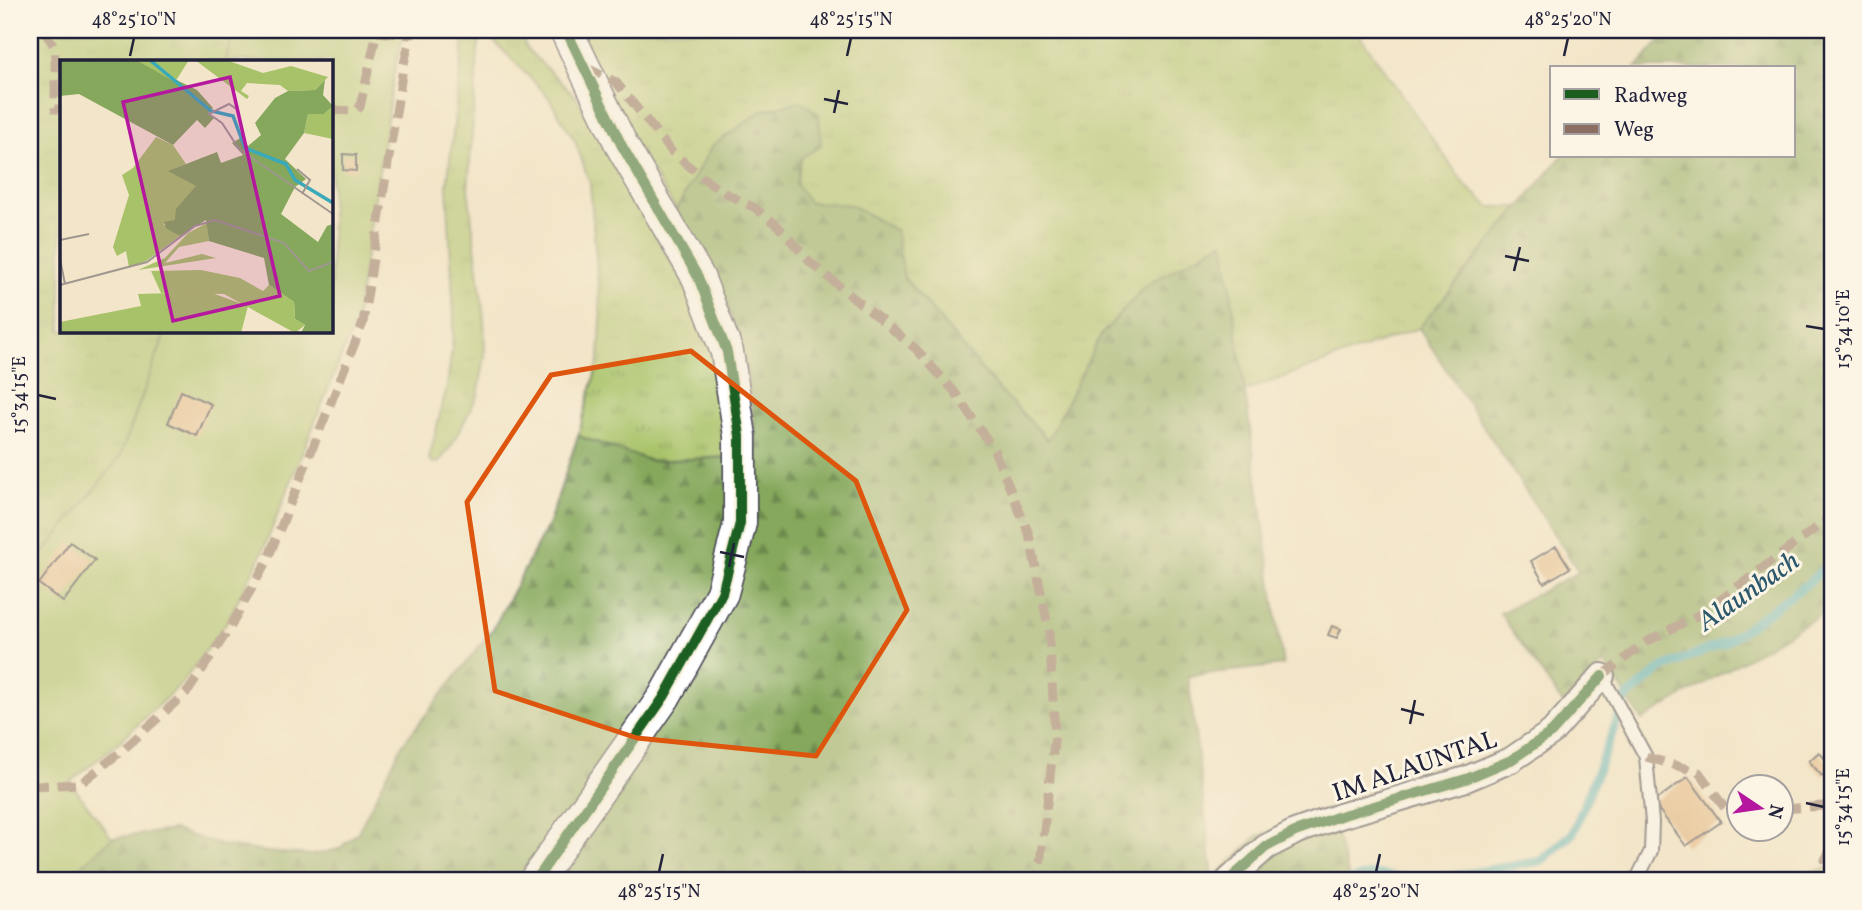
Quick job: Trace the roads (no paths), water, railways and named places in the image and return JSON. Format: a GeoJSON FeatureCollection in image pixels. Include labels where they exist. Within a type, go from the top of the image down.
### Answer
{"type":"FeatureCollection","features":[{"type":"Feature","properties":{"kind":"street"},"geometry":{"type":"LineString","coordinates":[[536,880],[664,697],[722,593],[740,523],[740,436],[727,352],[698,277],[622,146],[566,30]]}},
{"type":"Feature","properties":{"kind":"street","name":"IM ALAUNTAL"},"geometry":{"type":"LineString","coordinates":[[1229,880],[1266,847],[1295,832],[1466,779],[1511,760],[1552,732],[1607,685]]}},
{"type":"Feature","properties":{"kind":"lane"},"geometry":{"type":"LineString","coordinates":[[1607,685],[1646,757],[1652,822],[1651,851],[1638,877],[1633,880]]}},
{"type":"Feature","properties":{"kind":"waterway","name":"Alaunbach"},"geometry":{"type":"LineString","coordinates":[[1429,880],[1541,861],[1573,833],[1626,698],[1661,669],[1728,641],[1807,584],[1832,561]]}},
{"type":"Feature","properties":{"kind":"waterway","name":"Alaunbach"},"geometry":{"type":"LineString","coordinates":[[1350,880],[1373,874],[1419,880]]}}]}
